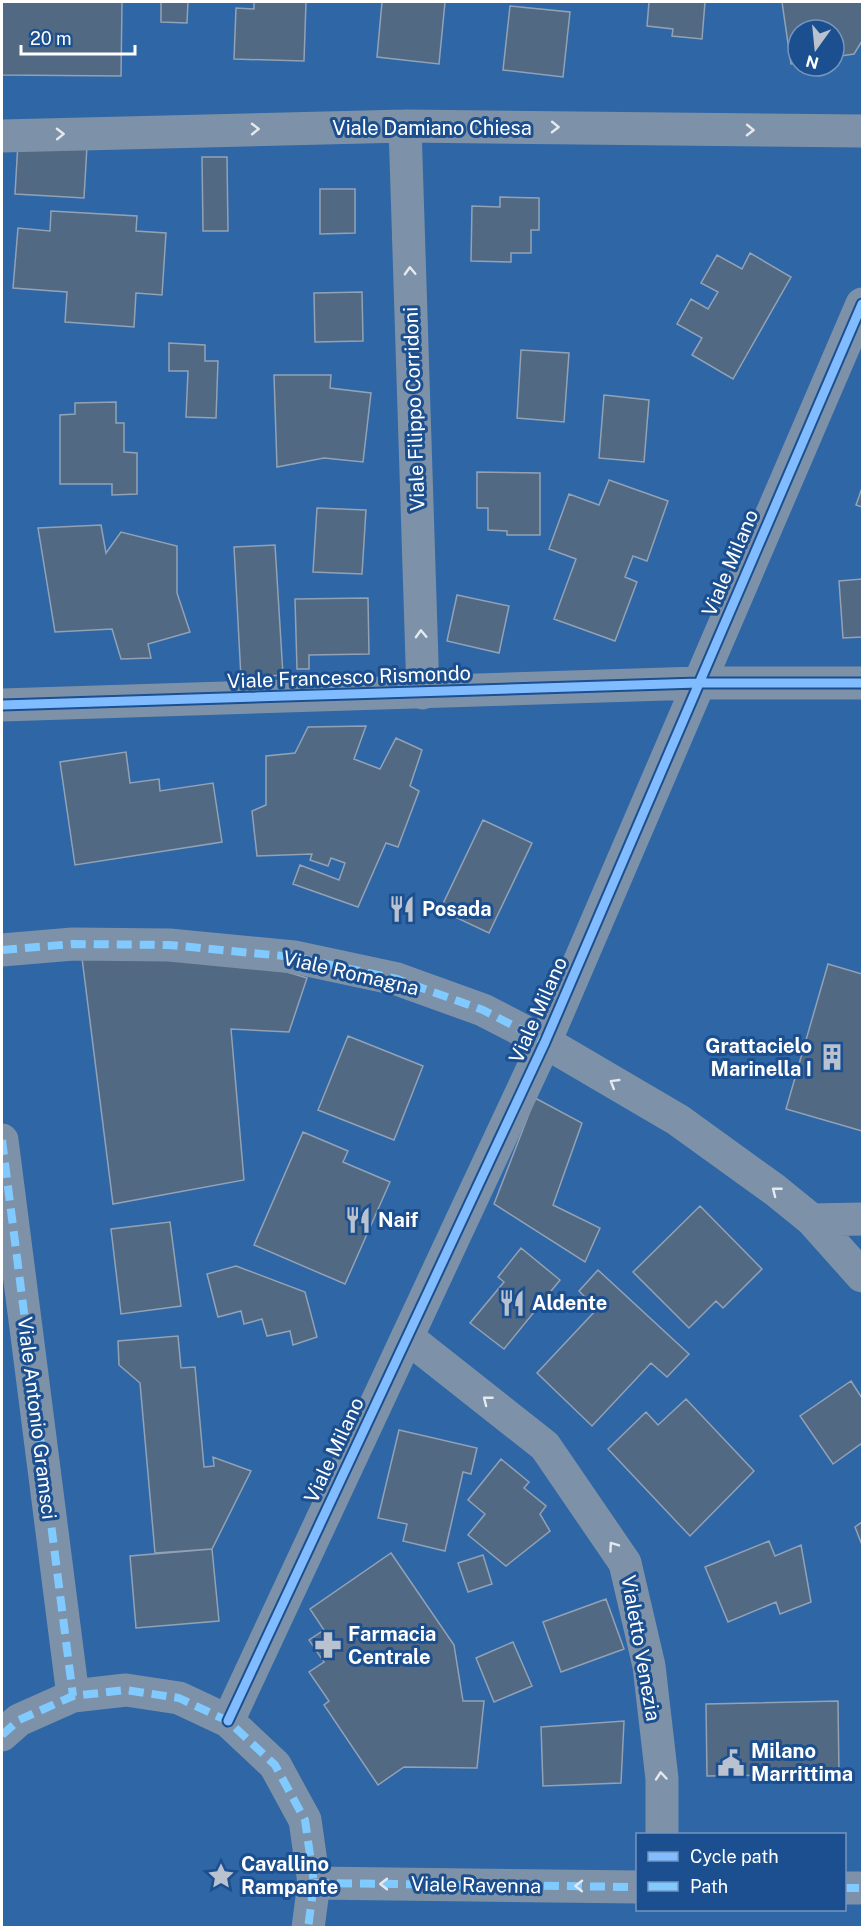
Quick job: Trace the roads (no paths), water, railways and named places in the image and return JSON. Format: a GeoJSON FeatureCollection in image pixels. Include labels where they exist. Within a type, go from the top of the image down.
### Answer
{"type":"FeatureCollection","features":[{"type":"Feature","properties":{"kind":"street","name":"Viale Damiano Chiesa"},"geometry":{"type":"LineString","coordinates":[[2,136],[405,126],[862,131]]}},
{"type":"Feature","properties":{"kind":"street","name":"Viale Filippo Corridoni"},"geometry":{"type":"LineString","coordinates":[[405,126],[423,693]]}},
{"type":"Feature","properties":{"kind":"street","name":"Viale Milano"},"geometry":{"type":"LineString","coordinates":[[228,1721],[545,1042],[862,304]]}},
{"type":"Feature","properties":{"kind":"street","name":"Viale Francesco Rismondo"},"geometry":{"type":"LineString","coordinates":[[2,705],[698,683],[862,683]]}},
{"type":"Feature","properties":{"kind":"street","name":"Viale Romagna"},"geometry":{"type":"LineString","coordinates":[[2,950],[73,944],[169,945],[294,957],[397,979],[483,1010],[545,1042],[678,1120],[775,1190],[812,1220],[862,1276]]}},
{"type":"Feature","properties":{"kind":"street","name":"Viale Antonio Gramsci"},"geometry":{"type":"LineString","coordinates":[[2,1140],[73,1696]]}},
{"type":"Feature","properties":{"kind":"street"},"geometry":{"type":"LineString","coordinates":[[812,1220],[862,1219]]}},
{"type":"Feature","properties":{"kind":"street","name":"Vialetto Venezia"},"geometry":{"type":"LineString","coordinates":[[406,1337],[544,1446],[625,1563],[649,1666],[662,1779],[662,1833]]}},
{"type":"Feature","properties":{"kind":"street"},"geometry":{"type":"LineString","coordinates":[[2,1735],[19,1720],[73,1696],[126,1689],[179,1698],[228,1721],[275,1765],[305,1820],[314,1883],[308,1928]]}},
{"type":"Feature","properties":{"kind":"street","name":"Viale Ravenna"},"geometry":{"type":"LineString","coordinates":[[314,1883],[636,1887]]}},
{"type":"Feature","properties":{"kind":"street"},"geometry":{"type":"LineString","coordinates":[[846,1888],[862,1888]]}},
{"type":"Feature","properties":{"kind":"place","name":"Posada"},"geometry":{"type":"Point","coordinates":[402,909]}},
{"type":"Feature","properties":{"kind":"place","name":"Grattacielo Marinella I"},"geometry":{"type":"Point","coordinates":[832,1057]}},
{"type":"Feature","properties":{"kind":"place","name":"Naif"},"geometry":{"type":"Point","coordinates":[358,1220]}},
{"type":"Feature","properties":{"kind":"place","name":"Aldente"},"geometry":{"type":"Point","coordinates":[512,1303]}},
{"type":"Feature","properties":{"kind":"place","name":"Farmacia Centrale"},"geometry":{"type":"Point","coordinates":[328,1645]}},
{"type":"Feature","properties":{"kind":"place","name":"Milano Marrittima"},"geometry":{"type":"Point","coordinates":[731,1763]}},
{"type":"Feature","properties":{"kind":"place","name":"Cavallino Rampante"},"geometry":{"type":"Point","coordinates":[221,1876]}}]}
